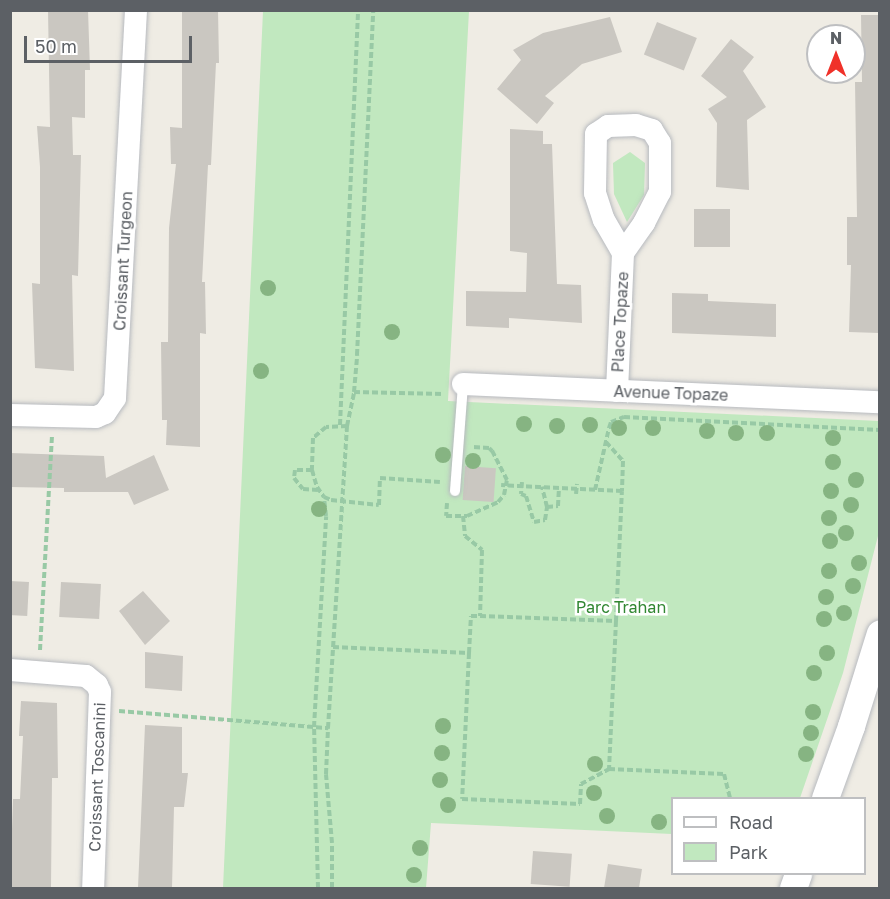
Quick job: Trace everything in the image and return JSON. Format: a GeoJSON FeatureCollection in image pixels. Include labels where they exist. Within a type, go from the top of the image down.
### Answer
{"type":"FeatureCollection","features":[{"type":"Feature","properties":{"kind":"street","name":"Croissant Turgeon"},"geometry":{"type":"LineString","coordinates":[[10,415],[96,417],[105,413],[115,398],[136,10]]}},
{"type":"Feature","properties":{"kind":"street","name":"Place Topaze"},"geometry":{"type":"LineString","coordinates":[[617,390],[623,253],[604,220],[595,193],[596,134],[608,126],[636,125],[651,130],[660,143],[660,192],[644,223],[623,253]]}},
{"type":"Feature","properties":{"kind":"street","name":"Avenue Topaze"},"geometry":{"type":"LineString","coordinates":[[456,389],[617,390],[879,402]]}},
{"type":"Feature","properties":{"kind":"street"},"geometry":{"type":"LineString","coordinates":[[825,797],[851,726],[879,633]]}},
{"type":"Feature","properties":{"kind":"street","name":"Croissant Toscanini"},"geometry":{"type":"LineString","coordinates":[[10,670],[86,676],[97,685],[100,692],[93,888]]}},
{"type":"Feature","properties":{"kind":"lane"},"geometry":{"type":"LineString","coordinates":[[450,489],[459,446],[456,389]]}},
{"type":"Feature","properties":{"kind":"path"},"geometry":{"type":"LineString","coordinates":[[340,424],[358,10]]}},
{"type":"Feature","properties":{"kind":"path"},"geometry":{"type":"LineString","coordinates":[[332,888],[331,833],[326,783],[328,728],[341,501],[347,426],[354,392],[373,10]]}},
{"type":"Feature","properties":{"kind":"path"},"geometry":{"type":"LineString","coordinates":[[354,392],[456,389]]}},
{"type":"Feature","properties":{"kind":"path"},"geometry":{"type":"LineString","coordinates":[[595,490],[611,422],[624,417],[879,430]]}},
{"type":"Feature","properties":{"kind":"path"},"geometry":{"type":"LineString","coordinates":[[318,888],[314,727],[326,516],[324,497],[312,470],[313,438],[326,427],[340,424],[347,426]]}},
{"type":"Feature","properties":{"kind":"path"},"geometry":{"type":"LineString","coordinates":[[40,657],[52,432]]}},
{"type":"Feature","properties":{"kind":"path"},"geometry":{"type":"LineString","coordinates":[[606,442],[623,461],[609,769]]}},
{"type":"Feature","properties":{"kind":"path"},"geometry":{"type":"LineString","coordinates":[[324,497],[341,501],[379,504],[380,478],[450,489],[446,516],[464,516],[498,501],[504,495],[507,485],[505,476],[489,448],[459,446]]}},
{"type":"Feature","properties":{"kind":"path"},"geometry":{"type":"LineString","coordinates":[[312,470],[295,470],[294,478],[303,489],[319,490]]}},
{"type":"Feature","properties":{"kind":"path"},"geometry":{"type":"LineString","coordinates":[[501,485],[522,484],[622,491]]}},
{"type":"Feature","properties":{"kind":"path"},"geometry":{"type":"LineString","coordinates":[[522,484],[521,494],[529,503],[534,522],[545,520],[547,507],[542,487]]}},
{"type":"Feature","properties":{"kind":"path"},"geometry":{"type":"LineString","coordinates":[[547,507],[558,506],[559,488]]}},
{"type":"Feature","properties":{"kind":"path"},"geometry":{"type":"LineString","coordinates":[[464,516],[465,536],[482,550],[480,616]]}},
{"type":"Feature","properties":{"kind":"path"},"geometry":{"type":"LineString","coordinates":[[616,621],[471,615],[462,799],[580,804],[581,784],[609,769],[724,774],[730,797]]}},
{"type":"Feature","properties":{"kind":"path"},"geometry":{"type":"LineString","coordinates":[[333,646],[469,652]]}},
{"type":"Feature","properties":{"kind":"path"},"geometry":{"type":"LineString","coordinates":[[118,711],[328,728]]}},
{"type":"Feature","properties":{"kind":"green space","name":"Parc Trahan"},"geometry":{"type":"Polygon","coordinates":[[[263,11],[469,11],[448,401],[879,421],[879,532],[843,673],[800,797],[671,797],[671,834],[431,823],[426,888],[223,888],[263,11]]]}},
{"type":"Feature","properties":{"kind":"green space"},"geometry":{"type":"Polygon","coordinates":[[[630,152],[645,163],[644,195],[627,222],[614,194],[613,163],[630,152]]]}},
{"type":"Feature","properties":{"kind":"building"},"geometry":{"type":"Polygon","coordinates":[[[48,10],[88,10],[90,70],[85,70],[85,118],[72,117],[73,155],[81,155],[78,276],[72,275],[74,371],[35,368],[32,283],[40,284],[40,167],[37,126],[50,127],[48,10]]]}},
{"type":"Feature","properties":{"kind":"building"},"geometry":{"type":"Polygon","coordinates":[[[182,10],[218,10],[219,63],[216,63],[211,165],[208,165],[202,282],[205,282],[206,334],[200,333],[200,447],[166,445],[167,420],[162,420],[161,342],[168,342],[169,228],[176,164],[171,164],[170,127],[182,128],[182,10]]]}},
{"type":"Feature","properties":{"kind":"building"},"geometry":{"type":"Polygon","coordinates":[[[861,15],[879,15],[879,333],[849,332],[851,265],[847,265],[847,217],[857,217],[855,84],[866,84],[866,24],[861,24],[861,15]]]}},
{"type":"Feature","properties":{"kind":"building"},"geometry":{"type":"Polygon","coordinates":[[[610,17],[622,52],[582,64],[545,96],[554,103],[537,124],[497,89],[521,60],[513,50],[543,33],[610,17]]]}},
{"type":"Feature","properties":{"kind":"building"},"geometry":{"type":"Polygon","coordinates":[[[657,22],[697,38],[684,71],[644,54],[657,22]]]}},
{"type":"Feature","properties":{"kind":"building"},"geometry":{"type":"Polygon","coordinates":[[[731,39],[754,57],[743,71],[766,107],[747,120],[749,190],[716,187],[717,123],[708,109],[727,97],[701,76],[731,39]]]}},
{"type":"Feature","properties":{"kind":"building"},"geometry":{"type":"Polygon","coordinates":[[[510,129],[543,131],[543,144],[552,144],[557,284],[581,285],[582,323],[509,318],[509,328],[466,326],[466,291],[526,292],[527,253],[510,251],[510,129]]]}},
{"type":"Feature","properties":{"kind":"building"},"geometry":{"type":"Polygon","coordinates":[[[694,209],[730,209],[730,247],[694,247],[694,209]]]}},
{"type":"Feature","properties":{"kind":"building"},"geometry":{"type":"Polygon","coordinates":[[[672,293],[708,294],[708,301],[776,304],[776,337],[672,333],[672,293]]]}},
{"type":"Feature","properties":{"kind":"building"},"geometry":{"type":"Polygon","coordinates":[[[10,453],[104,456],[106,478],[154,455],[169,490],[134,505],[128,492],[64,492],[64,488],[10,487],[10,453]]]}},
{"type":"Feature","properties":{"kind":"building"},"geometry":{"type":"Polygon","coordinates":[[[465,466],[496,468],[494,502],[463,500],[465,466]]]}},
{"type":"Feature","properties":{"kind":"building"},"geometry":{"type":"Polygon","coordinates":[[[10,581],[29,582],[27,616],[10,615],[10,581]]]}},
{"type":"Feature","properties":{"kind":"building"},"geometry":{"type":"Polygon","coordinates":[[[61,582],[101,584],[99,619],[59,617],[61,582]]]}},
{"type":"Feature","properties":{"kind":"building"},"geometry":{"type":"Polygon","coordinates":[[[143,591],[170,621],[145,645],[119,611],[143,591]]]}},
{"type":"Feature","properties":{"kind":"building"},"geometry":{"type":"Polygon","coordinates":[[[145,652],[183,656],[182,691],[145,688],[145,652]]]}},
{"type":"Feature","properties":{"kind":"building"},"geometry":{"type":"Polygon","coordinates":[[[21,701],[57,703],[58,778],[52,778],[51,888],[10,888],[13,799],[20,799],[23,736],[19,736],[21,701]]]}},
{"type":"Feature","properties":{"kind":"building"},"geometry":{"type":"Polygon","coordinates":[[[145,725],[182,727],[182,773],[188,773],[184,807],[174,807],[172,888],[138,888],[145,725]]]}},
{"type":"Feature","properties":{"kind":"building"},"geometry":{"type":"Polygon","coordinates":[[[533,851],[572,854],[570,887],[531,884],[533,851]]]}},
{"type":"Feature","properties":{"kind":"building"},"geometry":{"type":"Polygon","coordinates":[[[608,864],[642,869],[639,888],[604,888],[608,864]]]}}]}
